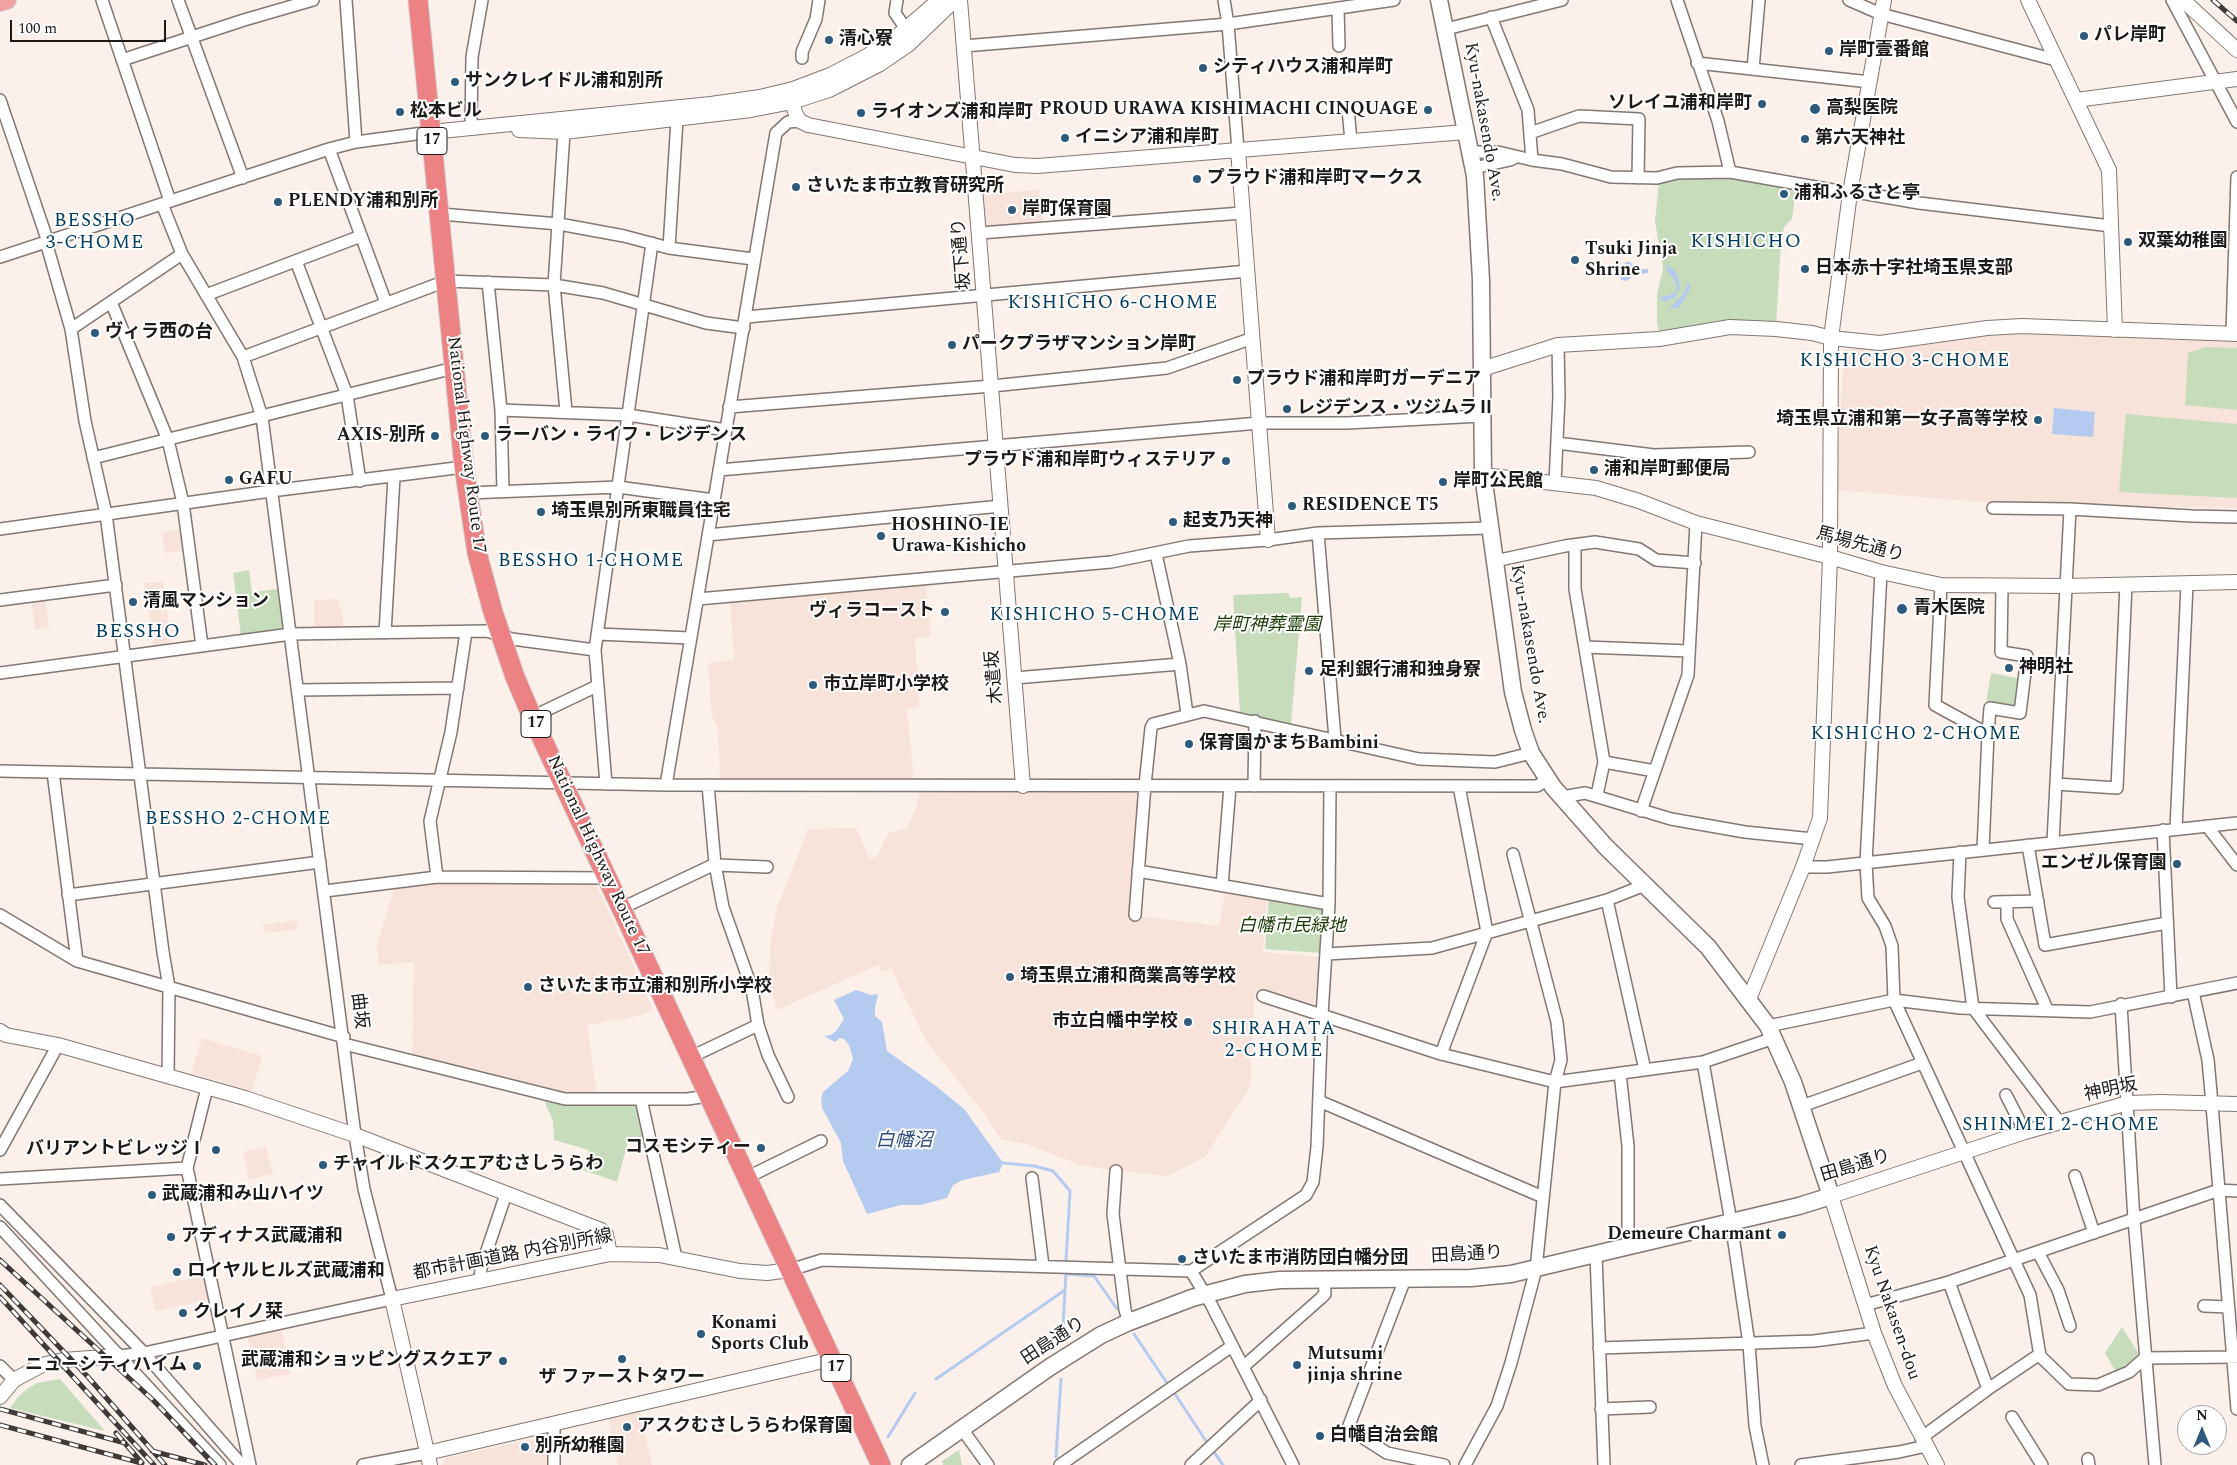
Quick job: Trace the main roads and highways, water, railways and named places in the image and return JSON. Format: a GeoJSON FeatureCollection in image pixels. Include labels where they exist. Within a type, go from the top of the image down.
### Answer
{"type":"FeatureCollection","features":[{"type":"Feature","properties":{"kind":"highway","name":"National Highway Route 17"},"geometry":{"type":"LineString","coordinates":[[418,0],[464,467],[477,553],[500,635],[532,717],[882,1465]]}},
{"type":"Feature","properties":{"kind":"main road"},"geometry":{"type":"LineString","coordinates":[[0,2],[7,0]]}},
{"type":"Feature","properties":{"kind":"main road","name":"Kyu-nakasendo Ave."},"geometry":{"type":"LineString","coordinates":[[1439,0],[1472,160],[1479,214],[1483,475],[1515,702],[1531,753],[1547,780],[1605,846],[1708,946],[1749,999],[1771,1032],[1802,1106],[1832,1196]]}},
{"type":"Feature","properties":{"kind":"main road","name":"田島通り"},"geometry":{"type":"LineString","coordinates":[[910,1465],[1050,1367],[1101,1335],[1170,1305],[1206,1294],[1244,1284],[1280,1280],[1324,1278],[1471,1278],[1536,1269],[1832,1196]]}},
{"type":"Feature","properties":{"kind":"water"},"geometry":{"type":"Polygon","coordinates":[[[1626,262],[1631,262],[1633,269],[1648,269],[1648,273],[1635,275],[1626,281],[1621,280],[1619,270],[1626,262]]]}},
{"type":"Feature","properties":{"kind":"water"},"geometry":{"type":"Polygon","coordinates":[[[1666,264],[1674,270],[1678,277],[1680,288],[1674,298],[1665,301],[1660,300],[1663,296],[1676,292],[1677,287],[1674,279],[1667,271],[1666,264]]]}},
{"type":"Feature","properties":{"kind":"water"},"geometry":{"type":"Polygon","coordinates":[[[1688,283],[1691,286],[1683,302],[1678,308],[1669,308],[1683,295],[1688,283]]]}},
{"type":"Feature","properties":{"kind":"water"},"geometry":{"type":"Polygon","coordinates":[[[2054,408],[2095,412],[2093,437],[2052,434],[2054,408]]]}},
{"type":"Feature","properties":{"kind":"water","name":"白幡沼"},"geometry":{"type":"Polygon","coordinates":[[[856,990],[871,995],[878,994],[875,1016],[882,1022],[887,1051],[936,1086],[965,1110],[1003,1163],[999,1172],[963,1180],[953,1185],[947,1198],[921,1205],[901,1205],[867,1214],[843,1161],[841,1143],[822,1108],[821,1100],[823,1092],[848,1071],[853,1059],[849,1045],[844,1039],[840,1038],[835,1042],[824,1036],[831,1035],[836,1031],[844,1019],[834,1000],[856,990]]]}},
{"type":"Feature","properties":{"kind":"waterway"},"geometry":{"type":"LineString","coordinates":[[1003,1163],[1034,1166],[1053,1171],[1070,1191],[1066,1261]]}},
{"type":"Feature","properties":{"kind":"waterway"},"geometry":{"type":"LineString","coordinates":[[1062,1343],[1066,1273]]}},
{"type":"Feature","properties":{"kind":"waterway"},"geometry":{"type":"LineString","coordinates":[[1066,1274],[1094,1276],[1117,1309]]}},
{"type":"Feature","properties":{"kind":"waterway"},"geometry":{"type":"LineString","coordinates":[[936,1379],[1065,1290]]}},
{"type":"Feature","properties":{"kind":"waterway"},"geometry":{"type":"LineString","coordinates":[[1134,1334],[1169,1386]]}},
{"type":"Feature","properties":{"kind":"waterway"},"geometry":{"type":"LineString","coordinates":[[1056,1457],[1061,1379]]}},
{"type":"Feature","properties":{"kind":"waterway"},"geometry":{"type":"LineString","coordinates":[[1173,1391],[1208,1444]]}},
{"type":"Feature","properties":{"kind":"waterway"},"geometry":{"type":"LineString","coordinates":[[888,1437],[915,1393]]}},
{"type":"Feature","properties":{"kind":"waterway"},"geometry":{"type":"LineString","coordinates":[[1212,1449],[1223,1465]]}},
{"type":"Feature","properties":{"kind":"railway"},"geometry":{"type":"LineString","coordinates":[[2213,0],[2237,21]]}},
{"type":"Feature","properties":{"kind":"railway"},"geometry":{"type":"LineString","coordinates":[[0,1260],[153,1400],[215,1465]]}},
{"type":"Feature","properties":{"kind":"railway"},"geometry":{"type":"LineString","coordinates":[[0,1285],[88,1377],[165,1465]]}},
{"type":"Feature","properties":{"kind":"railway"},"geometry":{"type":"LineString","coordinates":[[0,1297],[154,1465]]}},
{"type":"Feature","properties":{"kind":"railway"},"geometry":{"type":"LineString","coordinates":[[0,1409],[125,1443]]}},
{"type":"Feature","properties":{"kind":"railway"},"geometry":{"type":"LineString","coordinates":[[0,1425],[141,1463]]}},
{"type":"Feature","properties":{"kind":"railway"},"geometry":{"type":"LineString","coordinates":[[116,1433],[142,1463]]}},
{"type":"Feature","properties":{"kind":"railway"},"geometry":{"type":"LineString","coordinates":[[152,1451],[205,1465]]}},
{"type":"Feature","properties":{"kind":"place","name":"パレ岸町"},"geometry":{"type":"Point","coordinates":[2084,36]}},
{"type":"Feature","properties":{"kind":"place","name":"清心寮"},"geometry":{"type":"Point","coordinates":[829,40]}},
{"type":"Feature","properties":{"kind":"place","name":"岸町壹番館"},"geometry":{"type":"Point","coordinates":[1829,51]}},
{"type":"Feature","properties":{"kind":"place","name":"シティハウス浦和岸町"},"geometry":{"type":"Point","coordinates":[1203,68]}},
{"type":"Feature","properties":{"kind":"place","name":"サンクレイドル浦和別所"},"geometry":{"type":"Point","coordinates":[455,82]}},
{"type":"Feature","properties":{"kind":"place","name":"ソレイユ浦和岸町"},"geometry":{"type":"Point","coordinates":[1762,104]}},
{"type":"Feature","properties":{"kind":"place","name":"高梨医院"},"geometry":{"type":"Point","coordinates":[1815,109]}},
{"type":"Feature","properties":{"kind":"place","name":"PROUD URAWA KISHIMACHI CINQUAGE"},"geometry":{"type":"Point","coordinates":[1428,110]}},
{"type":"Feature","properties":{"kind":"place","name":"松本ビル"},"geometry":{"type":"Point","coordinates":[400,112]}},
{"type":"Feature","properties":{"kind":"place","name":"ライオンズ浦和岸町"},"geometry":{"type":"Point","coordinates":[861,113]}},
{"type":"Feature","properties":{"kind":"place","name":"イニシア浦和岸町"},"geometry":{"type":"Point","coordinates":[1065,138]}},
{"type":"Feature","properties":{"kind":"place","name":"第六天神社"},"geometry":{"type":"Point","coordinates":[1805,139]}},
{"type":"Feature","properties":{"kind":"place","name":"プラウド浦和岸町マークス"},"geometry":{"type":"Point","coordinates":[1197,179]}},
{"type":"Feature","properties":{"kind":"place","name":"さいたま市立教育研究所"},"geometry":{"type":"Point","coordinates":[796,187]}},
{"type":"Feature","properties":{"kind":"place","name":"浦和ふるさと亭"},"geometry":{"type":"Point","coordinates":[1784,194]}},
{"type":"Feature","properties":{"kind":"place","name":"PLENDY浦和別所"},"geometry":{"type":"Point","coordinates":[278,202]}},
{"type":"Feature","properties":{"kind":"place","name":"岸町保育園"},"geometry":{"type":"Point","coordinates":[1012,210]}},
{"type":"Feature","properties":{"kind":"place","name":"双葉幼稚園"},"geometry":{"type":"Point","coordinates":[2128,242]}},
{"type":"Feature","properties":{"kind":"place","name":"Tsuki Jinja Shrine"},"geometry":{"type":"Point","coordinates":[1575,260]}},
{"type":"Feature","properties":{"kind":"place","name":"日本赤十字社埼玉県支部"},"geometry":{"type":"Point","coordinates":[1805,269]}},
{"type":"Feature","properties":{"kind":"place","name":"ヴィラ西の台"},"geometry":{"type":"Point","coordinates":[95,333]}},
{"type":"Feature","properties":{"kind":"place","name":"パークプラザマンション岸町"},"geometry":{"type":"Point","coordinates":[952,345]}},
{"type":"Feature","properties":{"kind":"place","name":"プラウド浦和岸町ガーデニア"},"geometry":{"type":"Point","coordinates":[1237,380]}},
{"type":"Feature","properties":{"kind":"place","name":"レジデンス・ツジムラⅡ"},"geometry":{"type":"Point","coordinates":[1287,409]}},
{"type":"Feature","properties":{"kind":"place","name":"埼玉県立浦和第一女子高等学校"},"geometry":{"type":"Point","coordinates":[2038,420]}},
{"type":"Feature","properties":{"kind":"place","name":"AXIS-別所"},"geometry":{"type":"Point","coordinates":[435,436]}},
{"type":"Feature","properties":{"kind":"place","name":"ラーバン・ライフ・レジデンス"},"geometry":{"type":"Point","coordinates":[485,436]}},
{"type":"Feature","properties":{"kind":"place","name":"プラウド浦和岸町ウィステリア"},"geometry":{"type":"Point","coordinates":[1226,461]}},
{"type":"Feature","properties":{"kind":"place","name":"浦和岸町郵便局"},"geometry":{"type":"Point","coordinates":[1594,470]}},
{"type":"Feature","properties":{"kind":"place","name":"GAFU"},"geometry":{"type":"Point","coordinates":[229,480]}},
{"type":"Feature","properties":{"kind":"place","name":"岸町公民館"},"geometry":{"type":"Point","coordinates":[1443,482]}},
{"type":"Feature","properties":{"kind":"place","name":"RESIDENCE T5"},"geometry":{"type":"Point","coordinates":[1292,506]}},
{"type":"Feature","properties":{"kind":"place","name":"埼玉県別所東職員住宅"},"geometry":{"type":"Point","coordinates":[541,512]}},
{"type":"Feature","properties":{"kind":"place","name":"起支乃天神"},"geometry":{"type":"Point","coordinates":[1173,522]}},
{"type":"Feature","properties":{"kind":"place","name":"HOSHINO-IE Urawa-Kishicho"},"geometry":{"type":"Point","coordinates":[881,536]}},
{"type":"Feature","properties":{"kind":"place","name":"清風マンション"},"geometry":{"type":"Point","coordinates":[133,602]}},
{"type":"Feature","properties":{"kind":"place","name":"青木医院"},"geometry":{"type":"Point","coordinates":[1902,609]}},
{"type":"Feature","properties":{"kind":"place","name":"ヴィラコースト"},"geometry":{"type":"Point","coordinates":[945,612]}},
{"type":"Feature","properties":{"kind":"place","name":"神明社"},"geometry":{"type":"Point","coordinates":[2009,668]}},
{"type":"Feature","properties":{"kind":"place","name":"足利銀行浦和独身寮"},"geometry":{"type":"Point","coordinates":[1309,671]}},
{"type":"Feature","properties":{"kind":"place","name":"市立岸町小学校"},"geometry":{"type":"Point","coordinates":[813,685]}},
{"type":"Feature","properties":{"kind":"place","name":"保育園かまちBambini"},"geometry":{"type":"Point","coordinates":[1189,744]}},
{"type":"Feature","properties":{"kind":"place","name":"エンゼル保育園"},"geometry":{"type":"Point","coordinates":[2177,864]}},
{"type":"Feature","properties":{"kind":"place","name":"埼玉県立浦和商業高等学校"},"geometry":{"type":"Point","coordinates":[1010,977]}},
{"type":"Feature","properties":{"kind":"place","name":"さいたま市立浦和別所小学校"},"geometry":{"type":"Point","coordinates":[528,987]}},
{"type":"Feature","properties":{"kind":"place","name":"市立白幡中学校"},"geometry":{"type":"Point","coordinates":[1188,1022]}},
{"type":"Feature","properties":{"kind":"place","name":"コスモシティー"},"geometry":{"type":"Point","coordinates":[761,1148]}},
{"type":"Feature","properties":{"kind":"place","name":"バリアントビレッジⅠ"},"geometry":{"type":"Point","coordinates":[216,1150]}},
{"type":"Feature","properties":{"kind":"place","name":"チャイルドスクエアむさしうらわ"},"geometry":{"type":"Point","coordinates":[323,1165]}},
{"type":"Feature","properties":{"kind":"place","name":"武蔵浦和み山ハイツ"},"geometry":{"type":"Point","coordinates":[152,1195]}},
{"type":"Feature","properties":{"kind":"place","name":"Demeure Charmant"},"geometry":{"type":"Point","coordinates":[1782,1235]}},
{"type":"Feature","properties":{"kind":"place","name":"アディナス武蔵浦和"},"geometry":{"type":"Point","coordinates":[171,1237]}},
{"type":"Feature","properties":{"kind":"place","name":"さいたま市消防団白幡分団"},"geometry":{"type":"Point","coordinates":[1182,1259]}},
{"type":"Feature","properties":{"kind":"place","name":"ロイヤルヒルズ武蔵浦和"},"geometry":{"type":"Point","coordinates":[177,1272]}},
{"type":"Feature","properties":{"kind":"place","name":"クレイノ栞"},"geometry":{"type":"Point","coordinates":[183,1313]}},
{"type":"Feature","properties":{"kind":"place","name":"Konami Sports Club"},"geometry":{"type":"Point","coordinates":[701,1334]}},
{"type":"Feature","properties":{"kind":"place","name":"ザ ファーストタワー"},"geometry":{"type":"Point","coordinates":[622,1359]}},
{"type":"Feature","properties":{"kind":"place","name":"武蔵浦和ショッピングスクエア"},"geometry":{"type":"Point","coordinates":[503,1361]}},
{"type":"Feature","properties":{"kind":"place","name":"Mutsumi jinja shrine"},"geometry":{"type":"Point","coordinates":[1297,1365]}},
{"type":"Feature","properties":{"kind":"place","name":"ニューシティハイム"},"geometry":{"type":"Point","coordinates":[197,1366]}},
{"type":"Feature","properties":{"kind":"place","name":"アスクむさしうらわ保育園"},"geometry":{"type":"Point","coordinates":[627,1427]}},
{"type":"Feature","properties":{"kind":"place","name":"白幡自治会館"},"geometry":{"type":"Point","coordinates":[1320,1436]}},
{"type":"Feature","properties":{"kind":"place","name":"別所幼稚園"},"geometry":{"type":"Point","coordinates":[525,1447]}},
{"type":"Feature","properties":{"kind":"district","name":"BESSHO 3-CHOME"},"geometry":{"type":"Point","coordinates":[95,233]}},
{"type":"Feature","properties":{"kind":"district","name":"KISHICHO"},"geometry":{"type":"Point","coordinates":[1746,243]}},
{"type":"Feature","properties":{"kind":"district","name":"KISHICHO 6-CHOME"},"geometry":{"type":"Point","coordinates":[1113,304]}},
{"type":"Feature","properties":{"kind":"district","name":"KISHICHO 3-CHOME"},"geometry":{"type":"Point","coordinates":[1905,362]}},
{"type":"Feature","properties":{"kind":"district","name":"BESSHO 1-CHOME"},"geometry":{"type":"Point","coordinates":[591,562]}},
{"type":"Feature","properties":{"kind":"district","name":"KISHICHO 5-CHOME"},"geometry":{"type":"Point","coordinates":[1095,616]}},
{"type":"Feature","properties":{"kind":"district","name":"BESSHO"},"geometry":{"type":"Point","coordinates":[138,633]}},
{"type":"Feature","properties":{"kind":"district","name":"KISHICHO 2-CHOME"},"geometry":{"type":"Point","coordinates":[1916,735]}},
{"type":"Feature","properties":{"kind":"district","name":"BESSHO 2-CHOME"},"geometry":{"type":"Point","coordinates":[238,820]}},
{"type":"Feature","properties":{"kind":"district","name":"SHIRAHATA 2-CHOME"},"geometry":{"type":"Point","coordinates":[1274,1041]}},
{"type":"Feature","properties":{"kind":"district","name":"SHINMEI 2-CHOME"},"geometry":{"type":"Point","coordinates":[2061,1126]}},
{"type":"Feature","properties":{"kind":"park label","name":"岸町神葬霊園"},"geometry":{"type":"Point","coordinates":[1267,626]}},
{"type":"Feature","properties":{"kind":"park label","name":"白幡市民緑地"},"geometry":{"type":"Point","coordinates":[1292,927]}}]}
